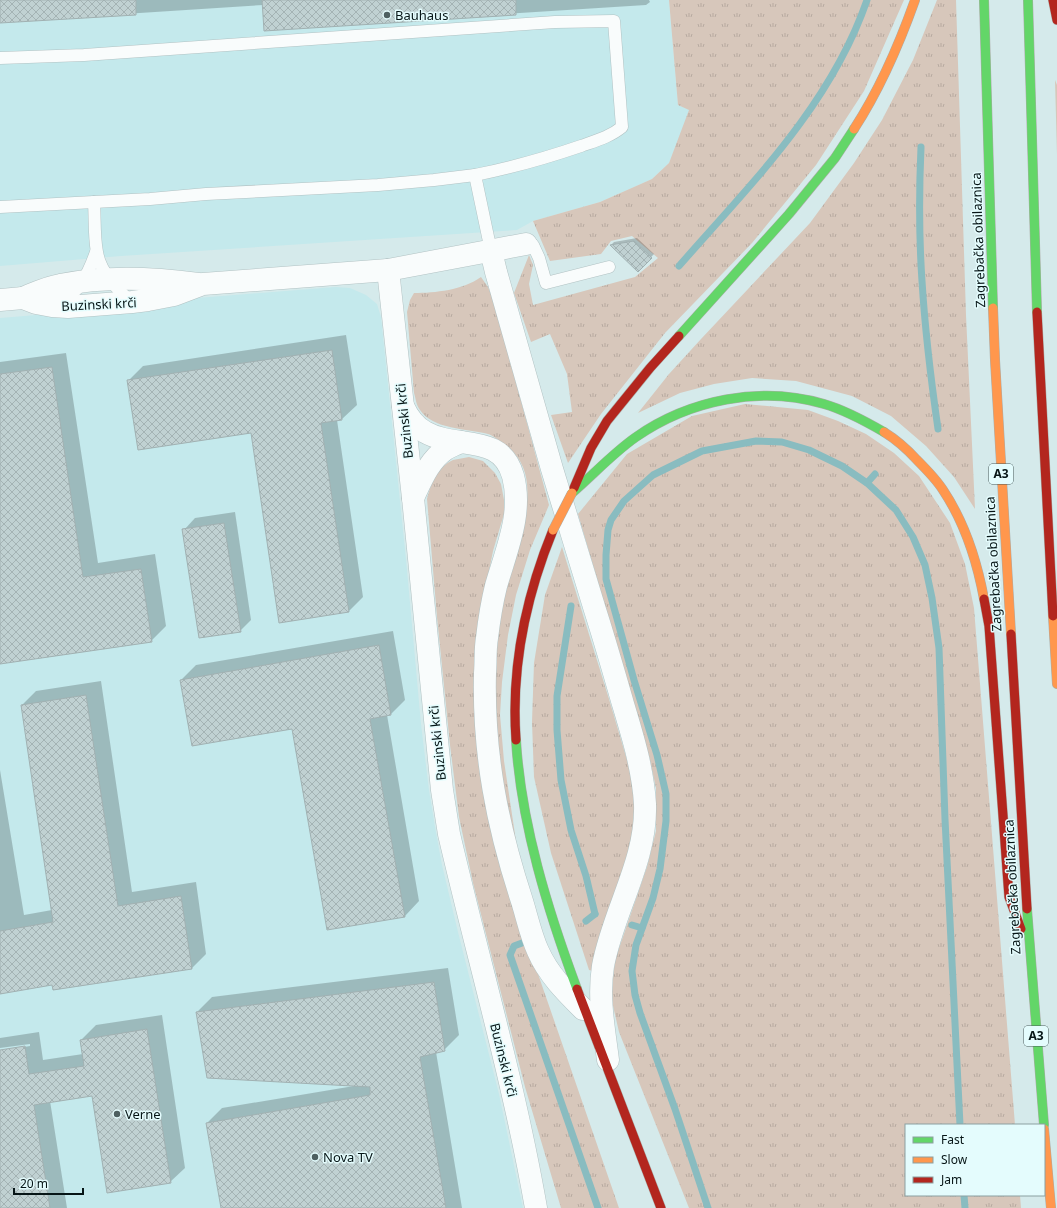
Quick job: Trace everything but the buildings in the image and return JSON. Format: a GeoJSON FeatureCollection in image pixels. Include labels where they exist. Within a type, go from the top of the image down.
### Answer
{"type":"FeatureCollection","features":[{"type":"Feature","properties":{"kind":"highway"},"geometry":{"type":"LineString","coordinates":[[661,1208],[611,1076],[583,1009],[553,917],[533,848],[517,763],[515,722],[517,675],[525,622],[538,568],[545,547],[572,493],[591,448],[607,421],[650,368],[789,214],[835,158],[860,120],[883,78],[903,34],[915,0]]}},
{"type":"Feature","properties":{"kind":"highway","name":"Zagrebačka obilaznica"},"geometry":{"type":"LineString","coordinates":[[984,0],[995,360],[1029,947],[1044,1124]]}},
{"type":"Feature","properties":{"kind":"highway"},"geometry":{"type":"LineString","coordinates":[[1028,0],[1037,315],[1057,684]]}},
{"type":"Feature","properties":{"kind":"highway"},"geometry":{"type":"LineString","coordinates":[[1053,0],[1057,20]]}},
{"type":"Feature","properties":{"kind":"highway"},"geometry":{"type":"LineString","coordinates":[[572,493],[634,438],[645,431],[681,412],[702,404],[726,399],[753,396],[782,396],[813,401],[842,410],[877,428],[902,445],[928,470],[952,506],[969,542],[980,577],[986,603],[1009,897],[1029,947]]}},
{"type":"Feature","properties":{"kind":"highway"},"geometry":{"type":"LineString","coordinates":[[1045,1140],[1051,1208]]}},
{"type":"Feature","properties":{"kind":"street","name":"Buzinski krči"},"geometry":{"type":"LineString","coordinates":[[0,300],[23,298],[36,303],[68,307],[132,302],[174,294],[203,284],[388,270],[526,244]]}},
{"type":"Feature","properties":{"kind":"street"},"geometry":{"type":"LineString","coordinates":[[491,251],[552,468],[627,716],[639,760],[643,784],[645,806],[641,845],[611,938],[604,965],[601,985],[601,1014],[611,1076]]}},
{"type":"Feature","properties":{"kind":"street","name":"Buzinski krči"},"geometry":{"type":"LineString","coordinates":[[388,270],[413,498],[442,790],[449,834],[516,1109],[528,1162],[536,1208]]}},
{"type":"Feature","properties":{"kind":"street"},"geometry":{"type":"LineString","coordinates":[[23,298],[41,290],[82,281],[153,279],[203,284]]}},
{"type":"Feature","properties":{"kind":"street"},"geometry":{"type":"LineString","coordinates":[[403,406],[415,425],[426,432],[444,439],[487,446],[498,452],[506,459],[513,476],[516,494],[515,520],[496,589],[487,638],[485,694],[488,754],[495,800],[511,867],[538,951],[553,978],[583,1009]]}},
{"type":"Feature","properties":{"kind":"street"},"geometry":{"type":"LineString","coordinates":[[413,498],[422,478],[433,461],[447,448],[461,442]]}},
{"type":"Feature","properties":{"kind":"lane"},"geometry":{"type":"LineString","coordinates":[[0,58],[91,54],[555,22],[614,21],[622,126],[614,133],[564,151],[475,175],[392,184],[0,207]]}},
{"type":"Feature","properties":{"kind":"lane"},"geometry":{"type":"LineString","coordinates":[[475,175],[491,251]]}},
{"type":"Feature","properties":{"kind":"lane"},"geometry":{"type":"LineString","coordinates":[[94,202],[96,252],[110,280],[123,295],[132,302]]}},
{"type":"Feature","properties":{"kind":"lane"},"geometry":{"type":"LineString","coordinates":[[526,244],[533,246],[539,258],[546,284],[609,267]]}},
{"type":"Feature","properties":{"kind":"lane"},"geometry":{"type":"LineString","coordinates":[[52,306],[71,296],[89,271],[96,252]]}},
{"type":"Feature","properties":{"kind":"shaded area"},"geometry":{"type":"Polygon","coordinates":[[[0,0],[669,0],[678,105],[690,110],[669,163],[652,179],[600,202],[533,221],[517,230],[121,256],[0,266],[0,0]]]}},
{"type":"Feature","properties":{"kind":"shaded area"},"geometry":{"type":"Polygon","coordinates":[[[335,287],[350,288],[366,295],[377,304],[381,317],[406,559],[421,724],[429,790],[442,865],[499,1094],[523,1208],[0,1208],[0,318],[121,308],[197,298],[335,287]]]}},
{"type":"Feature","properties":{"kind":"green space"},"geometry":{"type":"Polygon","coordinates":[[[669,0],[904,0],[864,91],[816,165],[752,243],[665,333],[601,414],[568,463],[551,415],[572,412],[567,374],[550,334],[531,342],[514,293],[529,255],[533,265],[529,284],[533,305],[635,277],[658,258],[632,236],[611,241],[601,254],[550,261],[533,221],[600,202],[652,179],[669,163],[689,110],[678,105],[669,0]]]}},
{"type":"Feature","properties":{"kind":"green space"},"geometry":{"type":"Polygon","coordinates":[[[937,0],[956,0],[966,315],[975,509],[954,477],[926,446],[891,416],[852,396],[796,381],[752,378],[714,384],[680,393],[638,413],[669,374],[810,223],[854,163],[882,120],[913,60],[937,0]]]}},
{"type":"Feature","properties":{"kind":"green space"},"geometry":{"type":"Polygon","coordinates":[[[1055,80],[1057,85],[1057,155],[1055,80]]]}},
{"type":"Feature","properties":{"kind":"green space"},"geometry":{"type":"Polygon","coordinates":[[[481,277],[488,287],[495,304],[549,505],[530,550],[516,595],[508,635],[502,682],[500,715],[504,761],[516,841],[514,843],[504,796],[497,746],[495,679],[498,634],[504,592],[527,502],[526,476],[520,461],[515,454],[493,436],[442,425],[433,421],[420,410],[414,393],[407,312],[410,300],[414,293],[449,290],[466,285],[481,277]]]}},
{"type":"Feature","properties":{"kind":"green space"},"geometry":{"type":"Polygon","coordinates":[[[745,404],[808,410],[838,421],[866,434],[894,453],[919,476],[950,523],[965,564],[974,608],[1015,1124],[905,1124],[905,1196],[1020,1196],[1021,1208],[689,1208],[619,1032],[611,997],[615,960],[647,867],[656,831],[656,788],[649,756],[578,514],[627,454],[692,416],[745,404]]]}},
{"type":"Feature","properties":{"kind":"green space"},"geometry":{"type":"Polygon","coordinates":[[[469,457],[483,461],[495,473],[501,484],[504,500],[504,514],[493,551],[480,616],[475,712],[479,768],[491,828],[528,945],[619,1208],[561,1208],[525,1087],[473,883],[459,817],[437,617],[427,499],[430,488],[436,476],[447,463],[453,460],[469,457]]]}},
{"type":"Feature","properties":{"kind":"green space"},"geometry":{"type":"Polygon","coordinates":[[[562,547],[632,777],[635,796],[632,845],[593,971],[589,970],[551,853],[534,777],[532,722],[534,663],[545,595],[562,547]]]}},
{"type":"Feature","properties":{"kind":"waterway"},"geometry":{"type":"LineString","coordinates":[[679,266],[760,174],[810,109],[832,74],[851,38],[867,0]]}},
{"type":"Feature","properties":{"kind":"waterway"},"geometry":{"type":"LineString","coordinates":[[921,147],[920,248],[928,355],[938,429]]}},
{"type":"Feature","properties":{"kind":"waterway"},"geometry":{"type":"LineString","coordinates":[[708,1208],[635,995],[632,971],[636,945],[653,898],[660,869],[666,821],[666,794],[657,755],[634,680],[606,579],[608,530],[611,520],[624,501],[653,475],[702,451],[756,441],[782,442],[809,450],[842,466],[867,483],[896,510],[913,537],[925,565],[932,598],[939,648],[945,819],[960,1124]]}},
{"type":"Feature","properties":{"kind":"waterway"},"geometry":{"type":"LineString","coordinates":[[867,483],[875,474]]}},
{"type":"Feature","properties":{"kind":"waterway"},"geometry":{"type":"LineString","coordinates":[[571,606],[557,696],[557,730],[561,780],[571,830],[586,876],[595,914]]}},
{"type":"Feature","properties":{"kind":"waterway"},"geometry":{"type":"LineString","coordinates":[[586,921],[595,914]]}},
{"type":"Feature","properties":{"kind":"waterway"},"geometry":{"type":"LineString","coordinates":[[632,925],[642,928]]}},
{"type":"Feature","properties":{"kind":"waterway"},"geometry":{"type":"LineString","coordinates":[[522,943],[514,946],[510,955],[598,1208]]}},
{"type":"Feature","properties":{"kind":"waterway"},"geometry":{"type":"LineString","coordinates":[[964,1196],[965,1208]]}},
{"type":"Feature","properties":{"kind":"traffic: fast"},"geometry":{"type":"LineString","coordinates":[[984,0],[993,308]]}},
{"type":"Feature","properties":{"kind":"traffic: fast"},"geometry":{"type":"LineString","coordinates":[[1028,0],[1037,312]]}},
{"type":"Feature","properties":{"kind":"traffic: fast"},"geometry":{"type":"LineString","coordinates":[[679,336],[789,214],[835,158],[854,129]]}},
{"type":"Feature","properties":{"kind":"traffic: fast"},"geometry":{"type":"LineString","coordinates":[[572,493],[619,450],[657,424],[702,405],[726,400],[751,396],[800,398],[840,409],[884,432]]}},
{"type":"Feature","properties":{"kind":"traffic: fast"},"geometry":{"type":"LineString","coordinates":[[516,740],[519,772],[530,835],[546,898],[577,989]]}},
{"type":"Feature","properties":{"kind":"traffic: fast"},"geometry":{"type":"LineString","coordinates":[[1027,909],[1044,1124]]}},
{"type":"Feature","properties":{"kind":"traffic: slow"},"geometry":{"type":"LineString","coordinates":[[854,129],[888,66],[915,0]]}},
{"type":"Feature","properties":{"kind":"traffic: slow"},"geometry":{"type":"LineString","coordinates":[[993,308],[1011,634]]}},
{"type":"Feature","properties":{"kind":"traffic: slow"},"geometry":{"type":"LineString","coordinates":[[884,432],[902,445],[934,478],[951,503],[964,529],[974,557],[984,599]]}},
{"type":"Feature","properties":{"kind":"traffic: slow"},"geometry":{"type":"LineString","coordinates":[[553,530],[572,493]]}},
{"type":"Feature","properties":{"kind":"traffic: slow"},"geometry":{"type":"LineString","coordinates":[[1053,616],[1057,684]]}},
{"type":"Feature","properties":{"kind":"traffic: slow"},"geometry":{"type":"LineString","coordinates":[[1045,1140],[1051,1208]]}},
{"type":"Feature","properties":{"kind":"traffic: jam"},"geometry":{"type":"LineString","coordinates":[[1053,0],[1057,20]]}},
{"type":"Feature","properties":{"kind":"traffic: jam"},"geometry":{"type":"LineString","coordinates":[[1037,312],[1053,616]]}},
{"type":"Feature","properties":{"kind":"traffic: jam"},"geometry":{"type":"LineString","coordinates":[[574,488],[591,448],[607,421],[650,368],[679,336]]}},
{"type":"Feature","properties":{"kind":"traffic: jam"},"geometry":{"type":"LineString","coordinates":[[516,740],[516,687],[522,633],[535,581],[553,530]]}},
{"type":"Feature","properties":{"kind":"traffic: jam"},"geometry":{"type":"LineString","coordinates":[[984,599],[989,626],[1009,897],[1021,929]]}},
{"type":"Feature","properties":{"kind":"traffic: jam"},"geometry":{"type":"LineString","coordinates":[[1011,634],[1027,909]]}},
{"type":"Feature","properties":{"kind":"traffic: jam"},"geometry":{"type":"LineString","coordinates":[[577,989],[661,1208]]}},
{"type":"Feature","properties":{"kind":"place","name":"Bauhaus"},"geometry":{"type":"Point","coordinates":[387,15]}},
{"type":"Feature","properties":{"kind":"place","name":"Verne"},"geometry":{"type":"Point","coordinates":[117,1114]}},
{"type":"Feature","properties":{"kind":"place","name":"Nova TV"},"geometry":{"type":"Point","coordinates":[315,1157]}}]}
